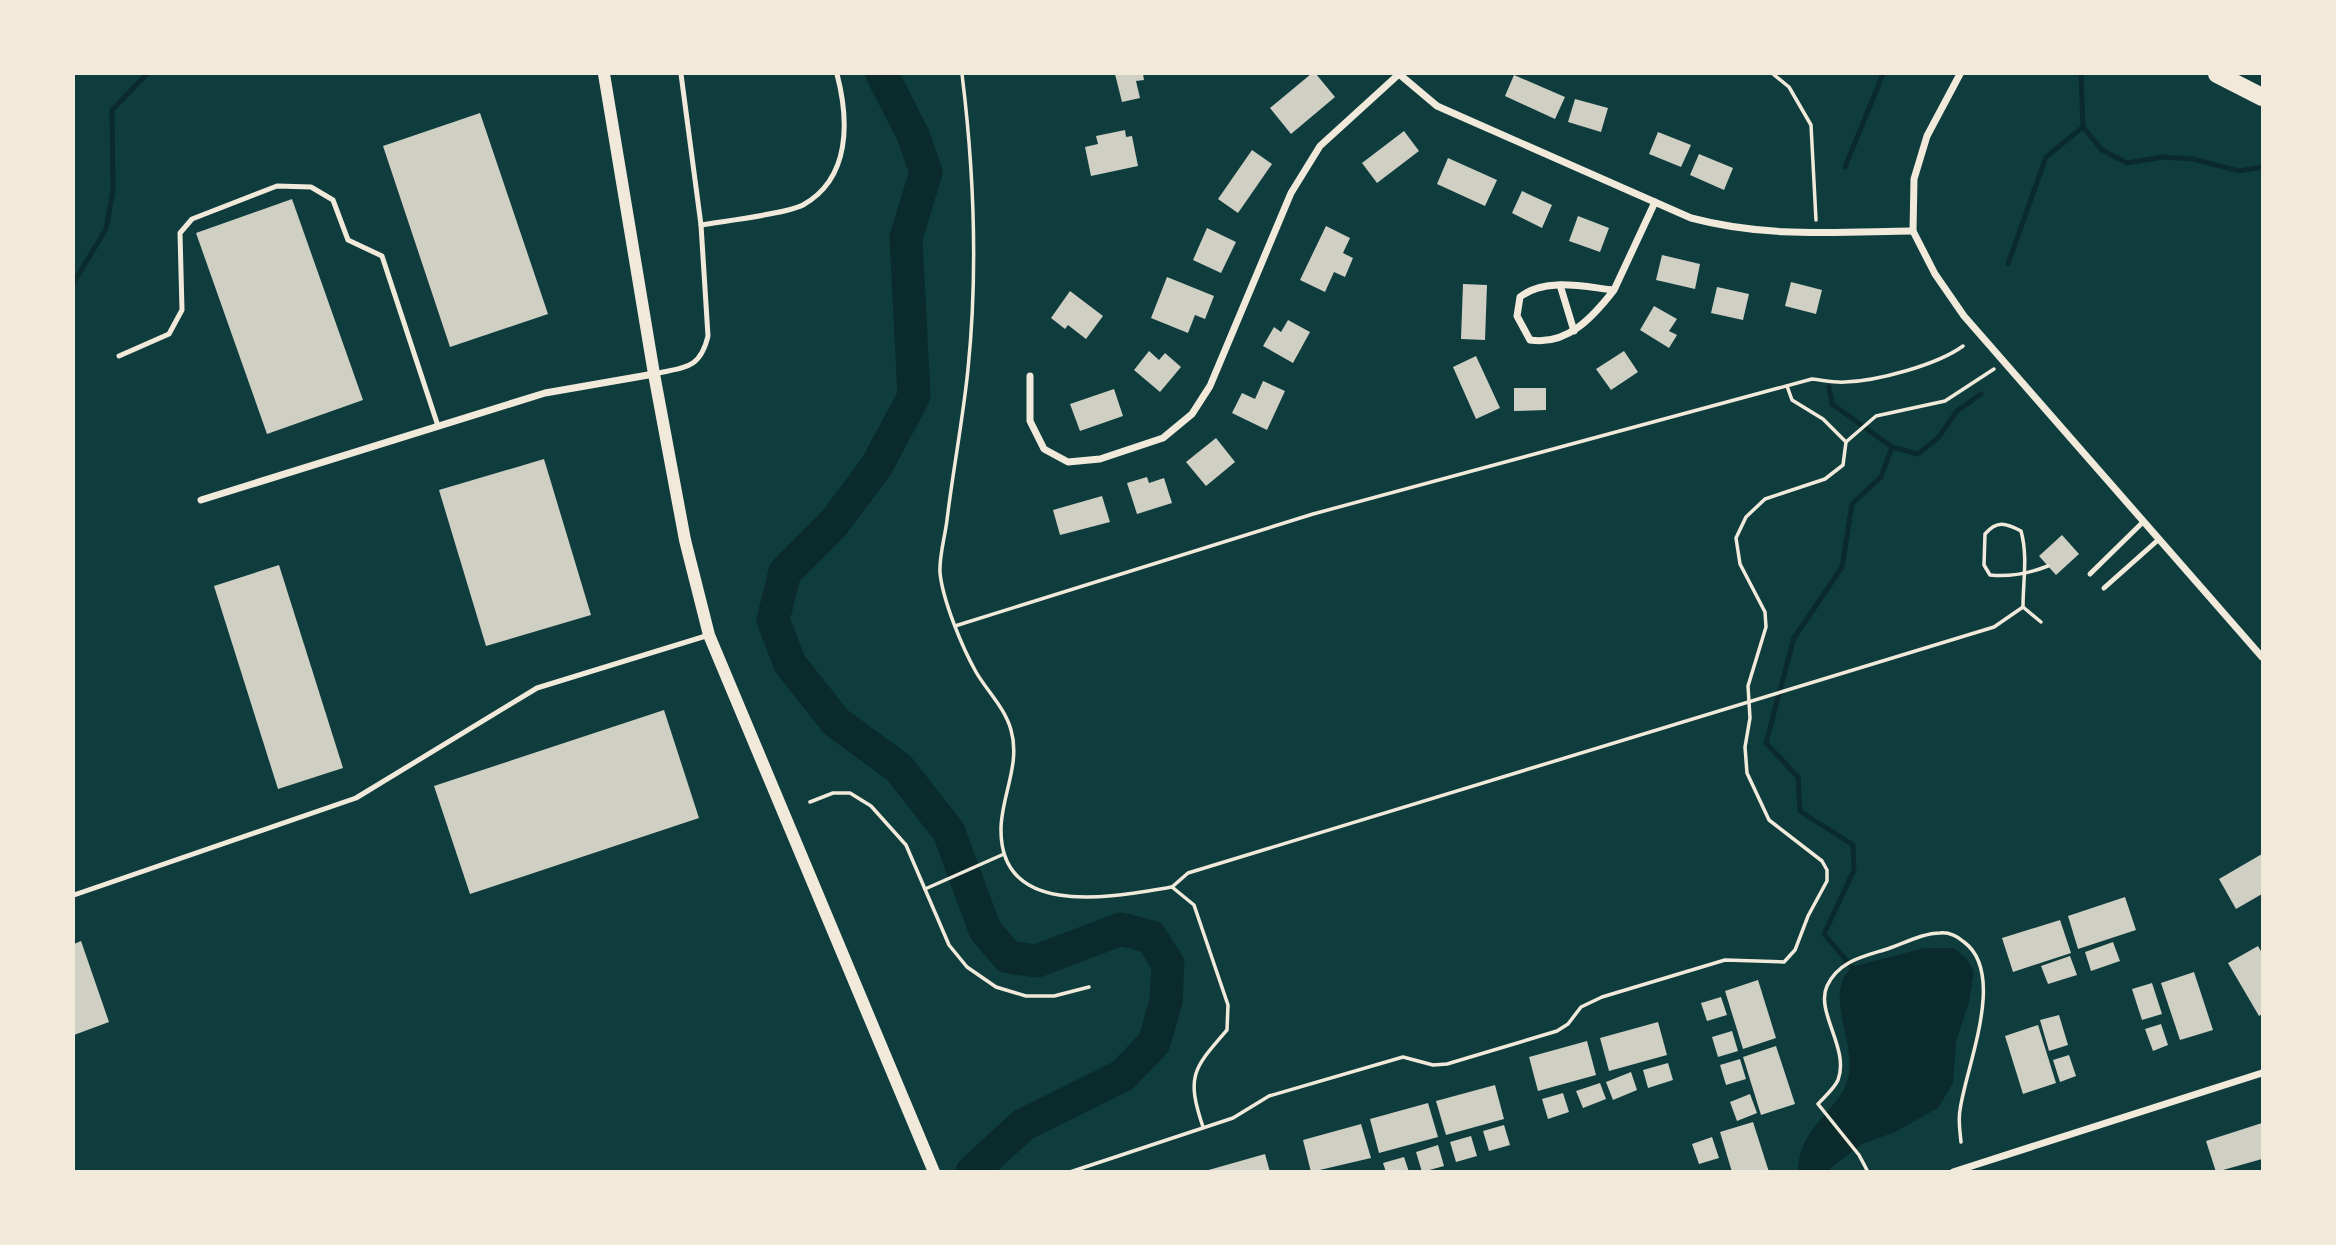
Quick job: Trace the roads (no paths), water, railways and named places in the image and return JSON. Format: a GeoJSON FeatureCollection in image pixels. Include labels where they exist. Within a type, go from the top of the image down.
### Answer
{"type":"FeatureCollection","features":[{"type":"Feature","properties":{"kind":"highway"},"geometry":{"type":"LineString","coordinates":[[2217,74],[2263,97]]}},
{"type":"Feature","properties":{"kind":"street"},"geometry":{"type":"LineString","coordinates":[[604,74],[654,374],[685,540],[709,635],[934,1171]]}},
{"type":"Feature","properties":{"kind":"street"},"geometry":{"type":"LineString","coordinates":[[1030,376],[1030,421],[1044,449],[1068,462],[1100,459],[1163,438],[1192,414],[1210,386],[1291,193],[1320,146],[1399,74],[1437,106],[1691,218],[1735,230],[1913,230]]}},
{"type":"Feature","properties":{"kind":"street"},"geometry":{"type":"LineString","coordinates":[[1960,74],[1927,136],[1914,179],[1913,230],[1935,274],[1964,316],[2263,657]]}},
{"type":"Feature","properties":{"kind":"street"},"geometry":{"type":"LineString","coordinates":[[1614,290],[1560,285],[1531,289],[1520,298],[1517,316],[1530,340],[1545,342],[1574,331],[1595,314],[1614,290],[1656,202]]}},
{"type":"Feature","properties":{"kind":"street"},"geometry":{"type":"LineString","coordinates":[[1560,285],[1574,331]]}},
{"type":"Feature","properties":{"kind":"street"},"geometry":{"type":"LineString","coordinates":[[201,500],[545,393],[654,374]]}},
{"type":"Feature","properties":{"kind":"street"},"geometry":{"type":"LineString","coordinates":[[1953,1171],[2263,1073]]}},
{"type":"Feature","properties":{"kind":"lane"},"geometry":{"type":"LineString","coordinates":[[654,374],[695,364],[704,354],[708,336],[701,225],[681,74]]}},
{"type":"Feature","properties":{"kind":"lane"},"geometry":{"type":"LineString","coordinates":[[701,225],[803,205],[831,179],[845,147],[842,93],[838,74]]}},
{"type":"Feature","properties":{"kind":"lane"},"geometry":{"type":"LineString","coordinates":[[119,356],[169,334],[181,310],[180,233],[191,219],[277,186],[310,187],[333,200],[348,240],[382,256],[438,426]]}},
{"type":"Feature","properties":{"kind":"lane"},"geometry":{"type":"LineString","coordinates":[[2090,574],[2143,522]]}},
{"type":"Feature","properties":{"kind":"lane"},"geometry":{"type":"LineString","coordinates":[[2104,588],[2158,540]]}},
{"type":"Feature","properties":{"kind":"lane"},"geometry":{"type":"LineString","coordinates":[[74,895],[356,798],[537,688],[709,635]]}},
{"type":"Feature","properties":{"kind":"water"},"geometry":{"type":"Polygon","coordinates":[[[1924,948],[1954,948],[1967,959],[1974,972],[1969,1002],[1956,1042],[1953,1083],[1938,1108],[1895,1132],[1862,1144],[1827,1171],[1798,1172],[1800,1155],[1806,1141],[1839,1098],[1849,1074],[1850,1061],[1840,1003],[1844,978],[1852,967],[1924,948]]]}},
{"type":"Feature","properties":{"kind":"waterway"},"geometry":{"type":"LineString","coordinates":[[74,282],[106,229],[113,190],[112,110],[147,74]]}},
{"type":"Feature","properties":{"kind":"waterway"},"geometry":{"type":"LineString","coordinates":[[882,74],[913,135],[926,172],[906,238],[914,396],[876,467],[834,523],[785,572],[773,620],[790,664],[836,722],[899,768],[949,832],[985,930],[1008,957],[1037,961],[1121,929],[1151,937],[1168,964],[1166,1001],[1154,1043],[1122,1076],[1023,1125],[972,1172]]}},
{"type":"Feature","properties":{"kind":"waterway"},"geometry":{"type":"LineString","coordinates":[[1845,167],[1883,74]]}},
{"type":"Feature","properties":{"kind":"waterway"},"geometry":{"type":"LineString","coordinates":[[2081,74],[2083,127],[2102,150],[2127,163],[2163,157],[2193,159],[2239,171],[2262,167]]}},
{"type":"Feature","properties":{"kind":"waterway"},"geometry":{"type":"LineString","coordinates":[[2008,264],[2046,157],[2083,127]]}},
{"type":"Feature","properties":{"kind":"waterway"},"geometry":{"type":"LineString","coordinates":[[1829,387],[1832,404],[1892,447]]}},
{"type":"Feature","properties":{"kind":"waterway"},"geometry":{"type":"LineString","coordinates":[[1852,967],[1824,934],[1854,870],[1853,845],[1800,811],[1798,777],[1766,743],[1794,638],[1842,567],[1852,504],[1881,477],[1892,447],[1918,454],[1938,438],[1957,411],[1981,394]]}}]}
